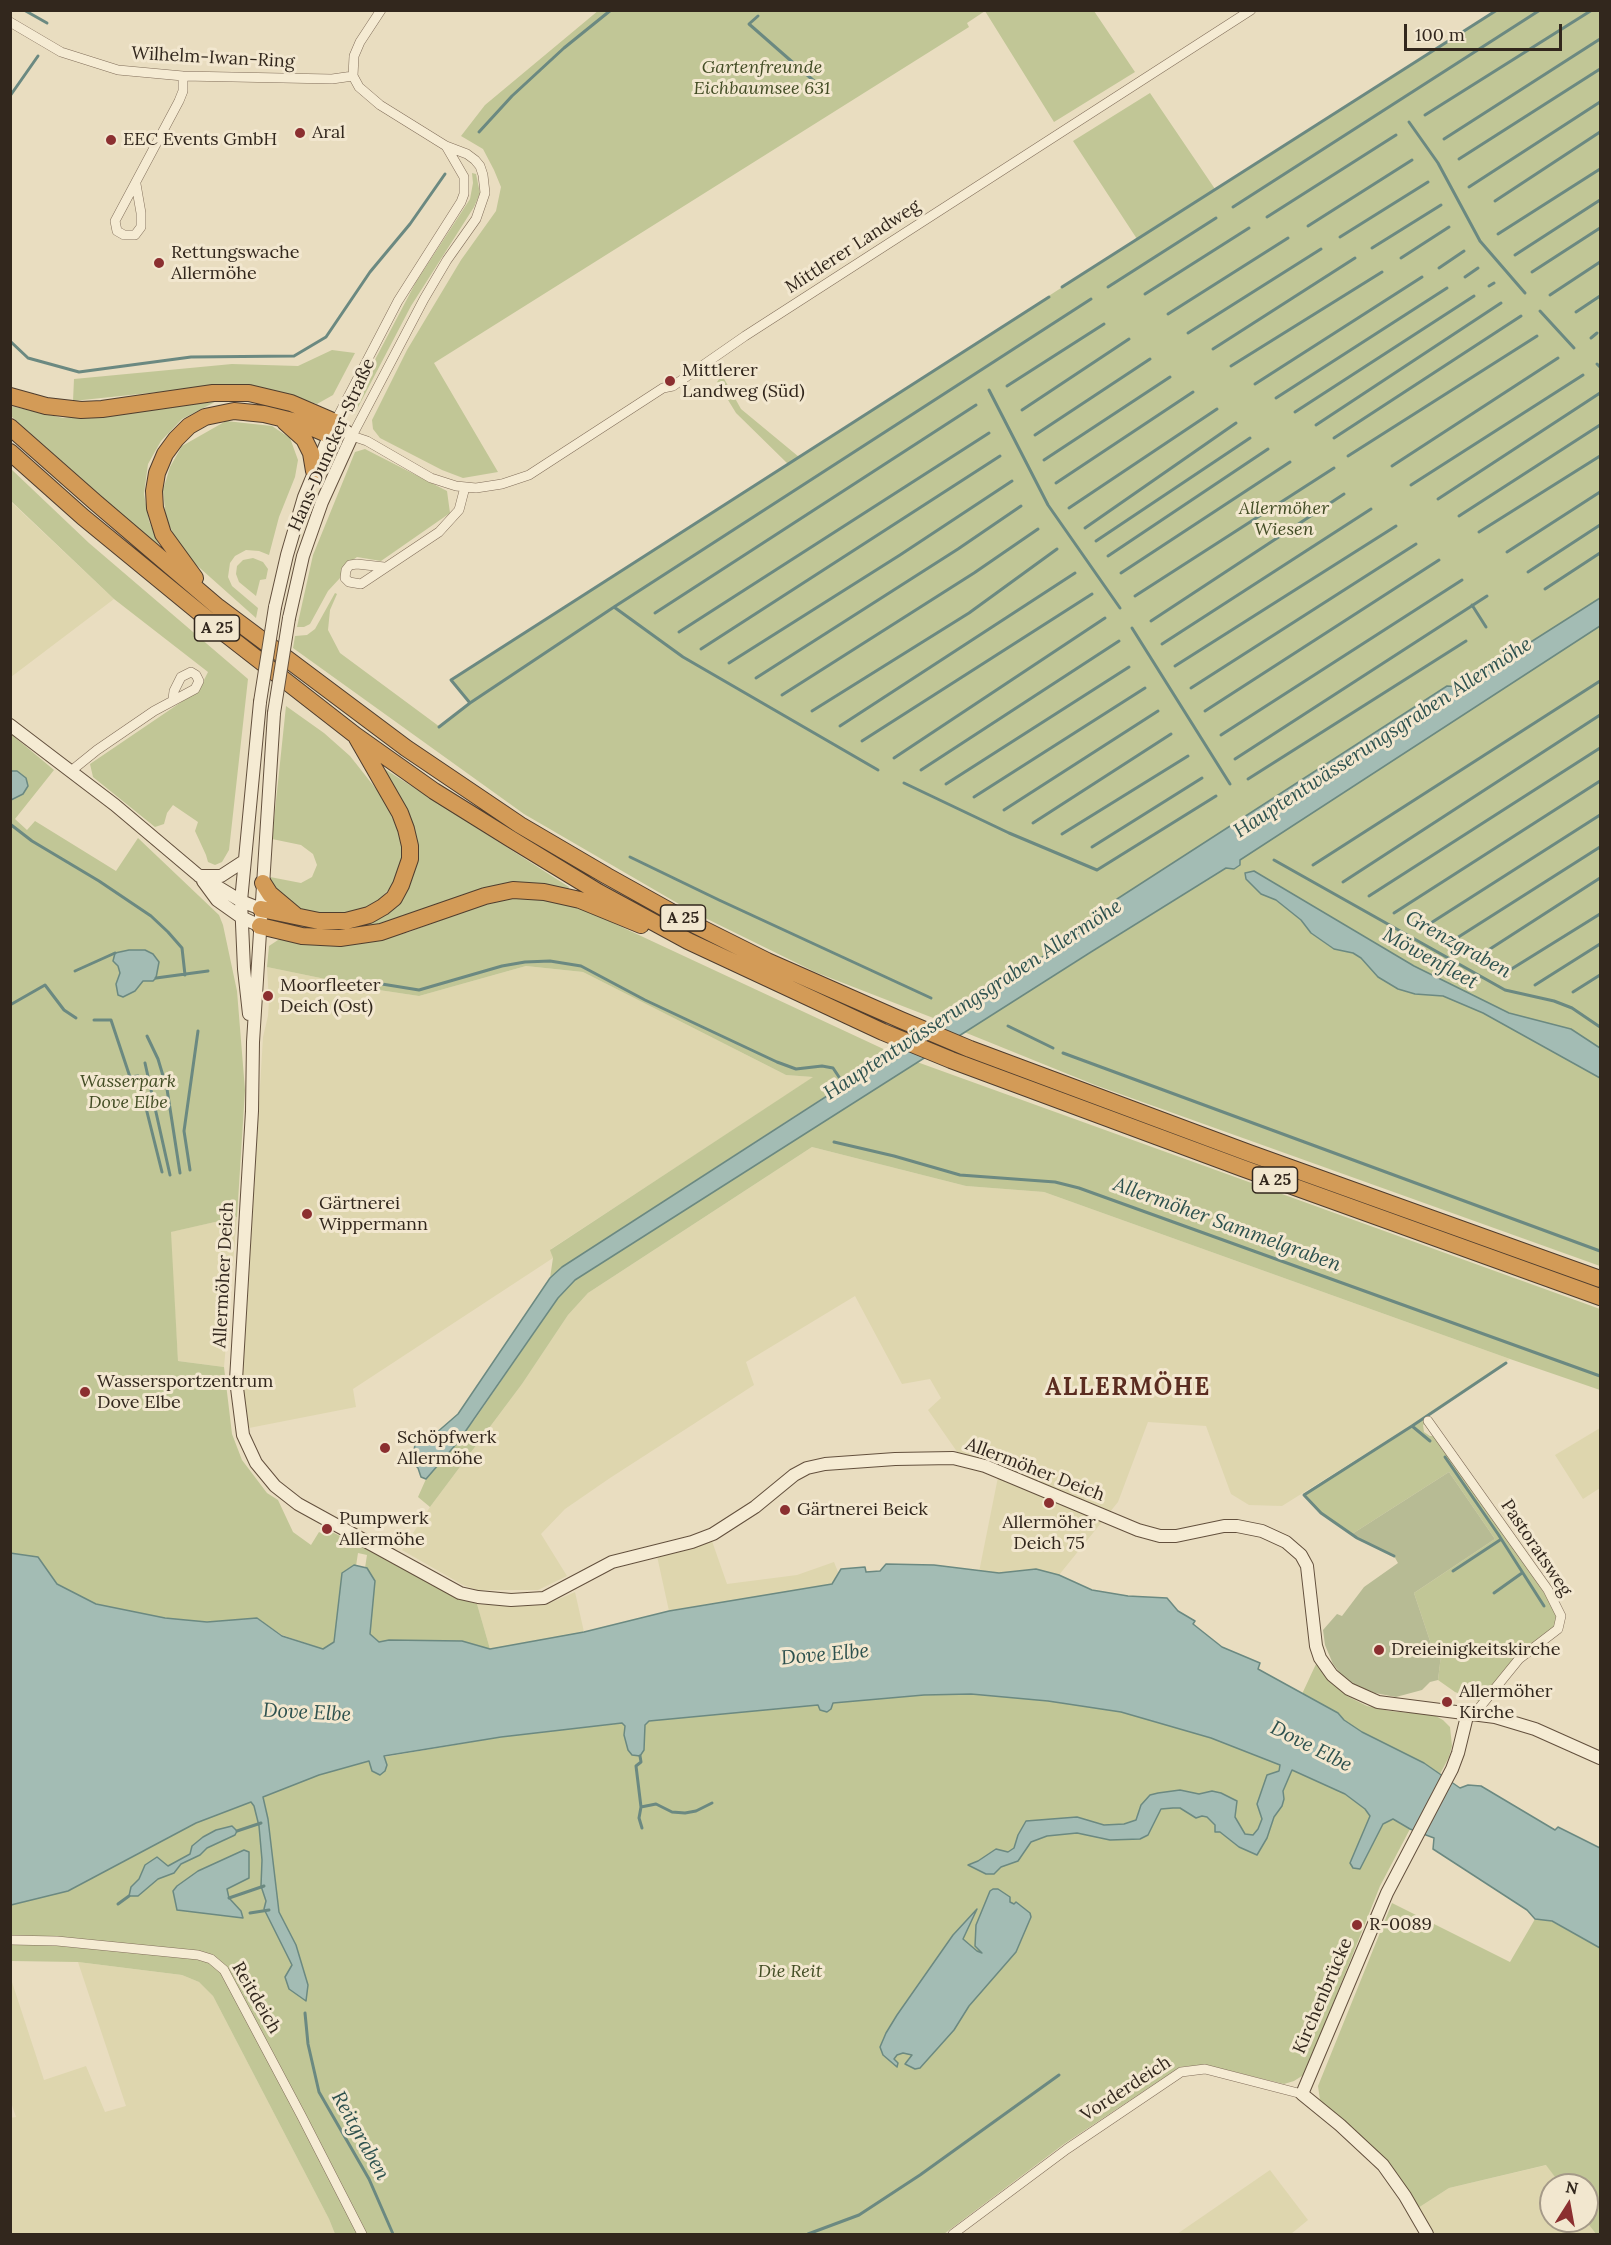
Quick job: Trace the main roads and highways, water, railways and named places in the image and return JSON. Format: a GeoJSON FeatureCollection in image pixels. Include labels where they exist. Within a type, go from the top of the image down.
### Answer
{"type":"FeatureCollection","features":[{"type":"Feature","properties":{"kind":"highway"},"geometry":{"type":"LineString","coordinates":[[10,396],[46,406],[81,410],[213,393],[249,393],[291,403],[332,429],[242,411],[224,412],[205,417],[189,426],[176,439],[160,465],[155,483],[154,500],[163,534],[175,553],[218,607]]}},
{"type":"Feature","properties":{"kind":"highway"},"geometry":{"type":"LineString","coordinates":[[279,418],[304,439],[311,453],[314,471]]}},
{"type":"Feature","properties":{"kind":"highway","name":"A 25"},"geometry":{"type":"LineString","coordinates":[[10,427],[218,607],[406,748],[520,825],[695,925],[767,961],[970,1048],[1249,1153],[1600,1279]]}},
{"type":"Feature","properties":{"kind":"highway","name":"A 25"},"geometry":{"type":"LineString","coordinates":[[10,452],[83,517],[210,622],[355,735],[434,790],[511,839],[598,892],[688,941],[883,1032],[951,1060],[1600,1297]]}},
{"type":"Feature","properties":{"kind":"highway"},"geometry":{"type":"LineString","coordinates":[[355,735],[400,813],[410,846],[407,873],[394,897],[369,915],[346,921],[261,917],[302,936],[340,938],[381,932],[485,896],[513,890],[544,892],[580,900],[632,922],[688,941]]}},
{"type":"Feature","properties":{"kind":"highway"},"geometry":{"type":"LineString","coordinates":[[263,883],[278,902],[301,918]]}},
{"type":"Feature","properties":{"kind":"water","name":"Hauptentwässerungsgraben Allermöhe"},"geometry":{"type":"Polygon","coordinates":[[[1600,598],[1600,626],[1240,860],[1240,865],[1234,869],[1226,868],[1091,952],[575,1280],[558,1298],[458,1442],[426,1479],[421,1477],[418,1468],[412,1462],[416,1439],[435,1434],[458,1414],[550,1278],[562,1267],[1112,912],[1117,899],[1447,686],[1460,687],[1600,598]]]}},
{"type":"Feature","properties":{"kind":"water"},"geometry":{"type":"Polygon","coordinates":[[[11,771],[17,771],[26,778],[28,786],[23,794],[11,800],[11,771]]]}},
{"type":"Feature","properties":{"kind":"water"},"geometry":{"type":"Polygon","coordinates":[[[1254,871],[1414,966],[1509,1013],[1571,1029],[1600,1048],[1600,1078],[1483,1013],[1443,996],[1415,994],[1398,989],[1378,977],[1361,958],[1353,953],[1334,949],[1311,933],[1301,920],[1276,900],[1261,894],[1246,879],[1245,873],[1254,871]]]}},
{"type":"Feature","properties":{"kind":"water"},"geometry":{"type":"Polygon","coordinates":[[[145,950],[153,954],[159,962],[156,978],[153,981],[143,981],[135,991],[123,997],[118,995],[116,984],[120,973],[113,961],[115,953],[145,950]]]}},
{"type":"Feature","properties":{"kind":"water","name":"Dove Elbe"},"geometry":{"type":"Polygon","coordinates":[[[10,1553],[38,1557],[57,1584],[96,1604],[165,1618],[207,1622],[257,1618],[282,1636],[323,1649],[334,1642],[342,1573],[354,1565],[367,1568],[375,1581],[370,1634],[379,1642],[389,1640],[462,1641],[490,1649],[584,1632],[669,1611],[832,1584],[841,1569],[865,1567],[866,1572],[880,1571],[886,1564],[934,1565],[999,1573],[1036,1569],[1059,1575],[1092,1590],[1128,1596],[1167,1598],[1178,1611],[1195,1621],[1193,1624],[1222,1647],[1260,1663],[1258,1669],[1338,1713],[1362,1732],[1424,1763],[1460,1788],[1468,1785],[1481,1786],[1555,1830],[1558,1827],[1600,1848],[1600,1948],[1552,1921],[1535,1919],[1527,1910],[1433,1849],[1434,1838],[1410,1829],[1393,1819],[1383,1824],[1360,1869],[1353,1868],[1350,1863],[1370,1816],[1365,1809],[1345,1794],[1292,1770],[1283,1791],[1282,1806],[1274,1817],[1267,1838],[1257,1855],[1239,1847],[1220,1832],[1215,1832],[1215,1825],[1207,1817],[1196,1818],[1180,1808],[1173,1808],[1161,1809],[1148,1835],[1140,1839],[1110,1840],[1077,1833],[1047,1836],[1031,1842],[1018,1861],[1001,1867],[994,1874],[986,1874],[968,1865],[996,1849],[1008,1852],[1014,1848],[1026,1821],[1077,1817],[1104,1825],[1124,1824],[1136,1820],[1141,1805],[1150,1795],[1158,1793],[1180,1790],[1199,1794],[1212,1791],[1221,1793],[1237,1801],[1235,1817],[1245,1834],[1253,1835],[1262,1819],[1257,1804],[1267,1775],[1279,1771],[1280,1765],[1211,1738],[1121,1712],[1048,1701],[971,1694],[924,1695],[833,1703],[827,1712],[820,1710],[818,1705],[649,1721],[645,1725],[644,1750],[640,1756],[632,1755],[628,1750],[624,1735],[625,1726],[622,1723],[501,1737],[384,1756],[387,1765],[385,1771],[380,1775],[372,1771],[369,1761],[319,1775],[263,1797],[268,1819],[279,1912],[296,1945],[308,1985],[306,2001],[289,1989],[285,1977],[292,1965],[264,1909],[266,1901],[261,1886],[262,1860],[259,1826],[251,1802],[196,1823],[68,1891],[11,1905],[10,1553]]]}},
{"type":"Feature","properties":{"kind":"water"},"geometry":{"type":"Polygon","coordinates":[[[232,1826],[237,1831],[235,1835],[181,1864],[174,1873],[158,1879],[138,1896],[129,1896],[131,1887],[139,1879],[145,1865],[157,1857],[168,1866],[190,1854],[192,1846],[203,1837],[216,1830],[232,1826]]]}},
{"type":"Feature","properties":{"kind":"water"},"geometry":{"type":"Polygon","coordinates":[[[244,1850],[249,1852],[249,1878],[227,1889],[229,1898],[241,1911],[243,1918],[177,1910],[173,1891],[177,1886],[198,1871],[244,1850]]]}},
{"type":"Feature","properties":{"kind":"water"},"geometry":{"type":"Polygon","coordinates":[[[998,1889],[1010,1897],[1010,1902],[1014,1904],[1016,1902],[1030,1913],[1031,1917],[1016,1952],[969,2006],[954,2030],[920,2068],[915,2069],[905,2064],[912,2055],[903,2053],[894,2059],[898,2063],[897,2067],[883,2055],[880,2047],[886,2033],[953,1935],[977,1909],[963,1939],[982,1953],[975,1946],[976,1925],[990,1891],[998,1889]]]}},
{"type":"Feature","properties":{"kind":"waterway"},"geometry":{"type":"LineString","coordinates":[[24,10],[47,23]]}},
{"type":"Feature","properties":{"kind":"waterway"},"geometry":{"type":"LineString","coordinates":[[479,132],[512,96],[564,48],[611,10]]}},
{"type":"Feature","properties":{"kind":"waterway"},"geometry":{"type":"LineString","coordinates":[[1062,287],[1497,10]]}},
{"type":"Feature","properties":{"kind":"waterway"},"geometry":{"type":"LineString","coordinates":[[1233,207],[1540,10]]}},
{"type":"Feature","properties":{"kind":"waterway"},"geometry":{"type":"LineString","coordinates":[[1425,115],[1592,10]]}},
{"type":"Feature","properties":{"kind":"waterway"},"geometry":{"type":"LineString","coordinates":[[758,16],[749,24],[822,88]]}},
{"type":"Feature","properties":{"kind":"waterway"},"geometry":{"type":"LineString","coordinates":[[1444,139],[1600,39]]}},
{"type":"Feature","properties":{"kind":"waterway"},"geometry":{"type":"LineString","coordinates":[[10,96],[38,56]]}},
{"type":"Feature","properties":{"kind":"waterway"},"geometry":{"type":"LineString","coordinates":[[1459,159],[1600,69]]}},
{"type":"Feature","properties":{"kind":"waterway"},"geometry":{"type":"LineString","coordinates":[[1469,187],[1600,102]]}},
{"type":"Feature","properties":{"kind":"waterway"},"geometry":{"type":"LineString","coordinates":[[1409,122],[1438,163],[1480,241],[1525,293]]}},
{"type":"Feature","properties":{"kind":"waterway"},"geometry":{"type":"LineString","coordinates":[[1495,201],[1600,132]]}},
{"type":"Feature","properties":{"kind":"waterway"},"geometry":{"type":"LineString","coordinates":[[1267,217],[1396,135]]}},
{"type":"Feature","properties":{"kind":"waterway"},"geometry":{"type":"LineString","coordinates":[[1308,226],[1412,160]]}},
{"type":"Feature","properties":{"kind":"waterway"},"geometry":{"type":"LineString","coordinates":[[1498,234],[1600,169]]}},
{"type":"Feature","properties":{"kind":"waterway"},"geometry":{"type":"LineString","coordinates":[[10,341],[28,358],[79,372],[191,357],[294,356],[326,337],[370,272],[410,224],[445,174]]}},
{"type":"Feature","properties":{"kind":"waterway"},"geometry":{"type":"LineString","coordinates":[[1340,237],[1428,182]]}},
{"type":"Feature","properties":{"kind":"waterway"},"geometry":{"type":"LineString","coordinates":[[1515,255],[1600,200]]}},
{"type":"Feature","properties":{"kind":"waterway"},"geometry":{"type":"LineString","coordinates":[[1372,248],[1441,205]]}},
{"type":"Feature","properties":{"kind":"waterway"},"geometry":{"type":"LineString","coordinates":[[1108,287],[1216,218]]}},
{"type":"Feature","properties":{"kind":"waterway"},"geometry":{"type":"LineString","coordinates":[[1401,258],[1449,227]]}},
{"type":"Feature","properties":{"kind":"waterway"},"geometry":{"type":"LineString","coordinates":[[1145,294],[1249,228]]}},
{"type":"Feature","properties":{"kind":"waterway"},"geometry":{"type":"LineString","coordinates":[[1532,272],[1600,228]]}},
{"type":"Feature","properties":{"kind":"waterway"},"geometry":{"type":"LineString","coordinates":[[1168,314],[1288,238]]}},
{"type":"Feature","properties":{"kind":"waterway"},"geometry":{"type":"LineString","coordinates":[[1188,333],[1321,249]]}},
{"type":"Feature","properties":{"kind":"waterway"},"geometry":{"type":"LineString","coordinates":[[1439,268],[1464,251]]}},
{"type":"Feature","properties":{"kind":"waterway"},"geometry":{"type":"LineString","coordinates":[[1213,349],[1355,258]]}},
{"type":"Feature","properties":{"kind":"waterway"},"geometry":{"type":"LineString","coordinates":[[1550,295],[1600,262]]}},
{"type":"Feature","properties":{"kind":"waterway"},"geometry":{"type":"LineString","coordinates":[[1465,277],[1478,268]]}},
{"type":"Feature","properties":{"kind":"waterway"},"geometry":{"type":"LineString","coordinates":[[1231,366],[1382,272]]}},
{"type":"Feature","properties":{"kind":"waterway"},"geometry":{"type":"LineString","coordinates":[[1255,384],[1422,277]]}},
{"type":"Feature","properties":{"kind":"waterway"},"geometry":{"type":"LineString","coordinates":[[1489,286],[1494,283]]}},
{"type":"Feature","properties":{"kind":"waterway"},"geometry":{"type":"LineString","coordinates":[[1276,398],[1447,288]]}},
{"type":"Feature","properties":{"kind":"waterway"},"geometry":{"type":"LineString","coordinates":[[1295,412],[1474,296]]}},
{"type":"Feature","properties":{"kind":"waterway"},"geometry":{"type":"LineString","coordinates":[[1576,312],[1600,296]]}},
{"type":"Feature","properties":{"kind":"waterway"},"geometry":{"type":"LineString","coordinates":[[439,727],[470,703],[451,680],[1049,297]]}},
{"type":"Feature","properties":{"kind":"waterway"},"geometry":{"type":"LineString","coordinates":[[878,770],[683,657],[614,607],[1091,299]]}},
{"type":"Feature","properties":{"kind":"waterway"},"geometry":{"type":"LineString","coordinates":[[1316,425],[1501,303]]}},
{"type":"Feature","properties":{"kind":"waterway"},"geometry":{"type":"LineString","coordinates":[[1540,311],[1574,348]]}},
{"type":"Feature","properties":{"kind":"waterway"},"geometry":{"type":"LineString","coordinates":[[1334,438],[1521,316]]}},
{"type":"Feature","properties":{"kind":"waterway"},"geometry":{"type":"LineString","coordinates":[[1007,386],[1104,324]]}},
{"type":"Feature","properties":{"kind":"waterway"},"geometry":{"type":"LineString","coordinates":[[1591,338],[1597,333]]}},
{"type":"Feature","properties":{"kind":"waterway"},"geometry":{"type":"LineString","coordinates":[[1348,456],[1537,336]]}},
{"type":"Feature","properties":{"kind":"waterway"},"geometry":{"type":"LineString","coordinates":[[1022,410],[1129,339]]}},
{"type":"Feature","properties":{"kind":"waterway"},"geometry":{"type":"LineString","coordinates":[[1392,466],[1558,358]]}},
{"type":"Feature","properties":{"kind":"waterway"},"geometry":{"type":"LineString","coordinates":[[1035,435],[1150,359]]}},
{"type":"Feature","properties":{"kind":"waterway"},"geometry":{"type":"LineString","coordinates":[[1597,364],[1600,367]]}},
{"type":"Feature","properties":{"kind":"waterway"},"geometry":{"type":"LineString","coordinates":[[1411,485],[1583,375]]}},
{"type":"Feature","properties":{"kind":"waterway"},"geometry":{"type":"LineString","coordinates":[[1044,460],[1170,377]]}},
{"type":"Feature","properties":{"kind":"waterway"},"geometry":{"type":"LineString","coordinates":[[989,390],[1048,505],[1120,608]]}},
{"type":"Feature","properties":{"kind":"waterway"},"geometry":{"type":"LineString","coordinates":[[1056,483],[1193,392]]}},
{"type":"Feature","properties":{"kind":"waterway"},"geometry":{"type":"LineString","coordinates":[[1438,499],[1600,393]]}},
{"type":"Feature","properties":{"kind":"waterway"},"geometry":{"type":"LineString","coordinates":[[655,613],[976,405]]}},
{"type":"Feature","properties":{"kind":"waterway"},"geometry":{"type":"LineString","coordinates":[[1069,508],[1217,409]]}},
{"type":"Feature","properties":{"kind":"waterway"},"geometry":{"type":"LineString","coordinates":[[1085,528],[1236,423]]}},
{"type":"Feature","properties":{"kind":"waterway"},"geometry":{"type":"LineString","coordinates":[[1459,516],[1600,425]]}},
{"type":"Feature","properties":{"kind":"waterway"},"geometry":{"type":"LineString","coordinates":[[679,632],[989,433]]}},
{"type":"Feature","properties":{"kind":"waterway"},"geometry":{"type":"LineString","coordinates":[[1096,541],[1250,438]]}},
{"type":"Feature","properties":{"kind":"waterway"},"geometry":{"type":"LineString","coordinates":[[1108,556],[1268,449]]}},
{"type":"Feature","properties":{"kind":"waterway"},"geometry":{"type":"LineString","coordinates":[[701,649],[1000,456]]}},
{"type":"Feature","properties":{"kind":"waterway"},"geometry":{"type":"LineString","coordinates":[[1479,532],[1600,456]]}},
{"type":"Feature","properties":{"kind":"waterway"},"geometry":{"type":"LineString","coordinates":[[1121,573],[1290,462]]}},
{"type":"Feature","properties":{"kind":"waterway"},"geometry":{"type":"LineString","coordinates":[[1135,596],[1334,468]]}},
{"type":"Feature","properties":{"kind":"waterway"},"geometry":{"type":"LineString","coordinates":[[729,663],[1012,481]]}},
{"type":"Feature","properties":{"kind":"waterway"},"geometry":{"type":"LineString","coordinates":[[1507,552],[1600,492]]}},
{"type":"Feature","properties":{"kind":"waterway"},"geometry":{"type":"LineString","coordinates":[[1151,621],[1344,494]]}},
{"type":"Feature","properties":{"kind":"waterway"},"geometry":{"type":"LineString","coordinates":[[756,678],[1021,506]]}},
{"type":"Feature","properties":{"kind":"waterway"},"geometry":{"type":"LineString","coordinates":[[1162,644],[1371,509]]}},
{"type":"Feature","properties":{"kind":"waterway"},"geometry":{"type":"LineString","coordinates":[[1528,572],[1600,525]]}},
{"type":"Feature","properties":{"kind":"waterway"},"geometry":{"type":"LineString","coordinates":[[1175,666],[1396,526]]}},
{"type":"Feature","properties":{"kind":"waterway"},"geometry":{"type":"LineString","coordinates":[[782,695],[974,573],[1038,529]]}},
{"type":"Feature","properties":{"kind":"waterway"},"geometry":{"type":"LineString","coordinates":[[1191,688],[1416,544]]}},
{"type":"Feature","properties":{"kind":"waterway"},"geometry":{"type":"LineString","coordinates":[[812,711],[969,613],[1057,549]]}},
{"type":"Feature","properties":{"kind":"waterway"},"geometry":{"type":"LineString","coordinates":[[1545,589],[1600,553]]}},
{"type":"Feature","properties":{"kind":"waterway"},"geometry":{"type":"LineString","coordinates":[[1205,711],[1439,560]]}},
{"type":"Feature","properties":{"kind":"waterway"},"geometry":{"type":"LineString","coordinates":[[840,726],[1075,573]]}},
{"type":"Feature","properties":{"kind":"waterway"},"geometry":{"type":"LineString","coordinates":[[1221,735],[1462,580]]}},
{"type":"Feature","properties":{"kind":"waterway"},"geometry":{"type":"LineString","coordinates":[[862,741],[1092,594]]}},
{"type":"Feature","properties":{"kind":"waterway"},"geometry":{"type":"LineString","coordinates":[[1235,759],[1487,596]]}},
{"type":"Feature","properties":{"kind":"waterway"},"geometry":{"type":"LineString","coordinates":[[1472,605],[1486,627]]}},
{"type":"Feature","properties":{"kind":"waterway"},"geometry":{"type":"LineString","coordinates":[[470,703],[614,607]]}},
{"type":"Feature","properties":{"kind":"waterway"},"geometry":{"type":"LineString","coordinates":[[894,758],[1105,618]]}},
{"type":"Feature","properties":{"kind":"waterway"},"geometry":{"type":"LineString","coordinates":[[1132,628],[1230,784]]}},
{"type":"Feature","properties":{"kind":"waterway"},"geometry":{"type":"LineString","coordinates":[[921,770],[1119,641]]}},
{"type":"Feature","properties":{"kind":"waterway"},"geometry":{"type":"LineString","coordinates":[[1248,779],[1466,641]]}},
{"type":"Feature","properties":{"kind":"waterway"},"geometry":{"type":"LineString","coordinates":[[946,784],[1129,667]]}},
{"type":"Feature","properties":{"kind":"waterway"},"geometry":{"type":"LineString","coordinates":[[1313,865],[1600,681]]}},
{"type":"Feature","properties":{"kind":"waterway"},"geometry":{"type":"LineString","coordinates":[[974,797],[1145,688]]}},
{"type":"Feature","properties":{"kind":"waterway"},"geometry":{"type":"LineString","coordinates":[[1004,810],[1158,711]]}},
{"type":"Feature","properties":{"kind":"waterway"},"geometry":{"type":"LineString","coordinates":[[1343,882],[1600,715]]}},
{"type":"Feature","properties":{"kind":"waterway"},"geometry":{"type":"LineString","coordinates":[[1033,823],[1171,734]]}},
{"type":"Feature","properties":{"kind":"waterway"},"geometry":{"type":"LineString","coordinates":[[1369,896],[1600,748]]}},
{"type":"Feature","properties":{"kind":"waterway"},"geometry":{"type":"LineString","coordinates":[[1062,834],[1188,756]]}},
{"type":"Feature","properties":{"kind":"waterway"},"geometry":{"type":"LineString","coordinates":[[1092,847],[1202,778]]}},
{"type":"Feature","properties":{"kind":"waterway"},"geometry":{"type":"LineString","coordinates":[[1394,913],[1600,781]]}},
{"type":"Feature","properties":{"kind":"waterway"},"geometry":{"type":"LineString","coordinates":[[904,783],[1009,833],[1097,870],[1216,796]]}},
{"type":"Feature","properties":{"kind":"waterway"},"geometry":{"type":"LineString","coordinates":[[1423,928],[1600,815]]}},
{"type":"Feature","properties":{"kind":"waterway"},"geometry":{"type":"LineString","coordinates":[[10,824],[32,841],[99,881],[151,916],[182,948],[185,975]]}},
{"type":"Feature","properties":{"kind":"waterway"},"geometry":{"type":"LineString","coordinates":[[1449,943],[1600,847]]}},
{"type":"Feature","properties":{"kind":"waterway"},"geometry":{"type":"LineString","coordinates":[[630,857],[931,998]]}},
{"type":"Feature","properties":{"kind":"waterway","name":"Grenzgraben"},"geometry":{"type":"LineString","coordinates":[[1274,860],[1505,990],[1554,1001],[1572,1008],[1600,1027]]}},
{"type":"Feature","properties":{"kind":"waterway"},"geometry":{"type":"LineString","coordinates":[[1476,958],[1600,878]]}},
{"type":"Feature","properties":{"kind":"waterway"},"geometry":{"type":"LineString","coordinates":[[1505,973],[1600,914]]}},
{"type":"Feature","properties":{"kind":"waterway"},"geometry":{"type":"LineString","coordinates":[[1535,985],[1600,944]]}},
{"type":"Feature","properties":{"kind":"waterway"},"geometry":{"type":"LineString","coordinates":[[75,971],[115,953]]}},
{"type":"Feature","properties":{"kind":"waterway","name":"Hauptentwässerungsgraben Allermöhe"},"geometry":{"type":"LineString","coordinates":[[357,980],[419,990],[502,966],[525,962],[550,961],[581,966],[645,1000],[777,1062],[796,1069],[822,1066],[833,1068],[845,1086]]}},
{"type":"Feature","properties":{"kind":"waterway"},"geometry":{"type":"LineString","coordinates":[[156,978],[208,971]]}},
{"type":"Feature","properties":{"kind":"waterway"},"geometry":{"type":"LineString","coordinates":[[1573,992],[1600,975]]}},
{"type":"Feature","properties":{"kind":"waterway"},"geometry":{"type":"LineString","coordinates":[[10,1005],[45,985],[64,1010],[76,1018]]}},
{"type":"Feature","properties":{"kind":"waterway"},"geometry":{"type":"LineString","coordinates":[[94,1020],[111,1020],[130,1077],[138,1076],[162,1172]]}},
{"type":"Feature","properties":{"kind":"waterway"},"geometry":{"type":"LineString","coordinates":[[1008,1026],[1053,1048]]}},
{"type":"Feature","properties":{"kind":"waterway"},"geometry":{"type":"LineString","coordinates":[[190,1170],[184,1131],[198,1031]]}},
{"type":"Feature","properties":{"kind":"waterway"},"geometry":{"type":"LineString","coordinates":[[147,1036],[158,1059],[167,1089],[180,1173]]}},
{"type":"Feature","properties":{"kind":"waterway"},"geometry":{"type":"LineString","coordinates":[[1063,1053],[1600,1251]]}},
{"type":"Feature","properties":{"kind":"waterway"},"geometry":{"type":"LineString","coordinates":[[145,1063],[170,1175]]}},
{"type":"Feature","properties":{"kind":"waterway","name":"Allermöher Sammelgraben"},"geometry":{"type":"LineString","coordinates":[[834,1142],[960,1175],[1055,1182],[1079,1188],[1600,1376]]}},
{"type":"Feature","properties":{"kind":"waterway"},"geometry":{"type":"LineString","coordinates":[[1412,1426],[1506,1363]]}},
{"type":"Feature","properties":{"kind":"waterway"},"geometry":{"type":"LineString","coordinates":[[1394,1556],[1357,1538],[1321,1513],[1304,1495],[1412,1426],[1430,1441]]}},
{"type":"Feature","properties":{"kind":"waterway"},"geometry":{"type":"LineString","coordinates":[[1445,1457],[1544,1606]]}},
{"type":"Feature","properties":{"kind":"waterway"},"geometry":{"type":"LineString","coordinates":[[1453,1571],[1500,1540]]}},
{"type":"Feature","properties":{"kind":"waterway"},"geometry":{"type":"LineString","coordinates":[[1494,1593],[1522,1573]]}},
{"type":"Feature","properties":{"kind":"waterway"},"geometry":{"type":"LineString","coordinates":[[640,1756],[641,1762],[636,1766],[641,1807],[639,1818],[642,1828]]}},
{"type":"Feature","properties":{"kind":"waterway"},"geometry":{"type":"LineString","coordinates":[[641,1807],[656,1804],[672,1812],[685,1813],[696,1811],[712,1803]]}},
{"type":"Feature","properties":{"kind":"waterway"},"geometry":{"type":"LineString","coordinates":[[237,1831],[261,1823]]}},
{"type":"Feature","properties":{"kind":"waterway"},"geometry":{"type":"LineString","coordinates":[[229,1898],[264,1886]]}},
{"type":"Feature","properties":{"kind":"waterway"},"geometry":{"type":"LineString","coordinates":[[118,1904],[129,1896]]}},
{"type":"Feature","properties":{"kind":"waterway"},"geometry":{"type":"LineString","coordinates":[[250,1913],[269,1910]]}},
{"type":"Feature","properties":{"kind":"waterway","name":"Reitgraben"},"geometry":{"type":"LineString","coordinates":[[305,2013],[308,2044],[319,2092],[369,2179],[393,2234]]}},
{"type":"Feature","properties":{"kind":"waterway"},"geometry":{"type":"LineString","coordinates":[[808,2234],[859,2215],[920,2175],[1059,2075]]}},
{"type":"Feature","properties":{"kind":"place","name":"Aral"},"geometry":{"type":"Point","coordinates":[300,133]}},
{"type":"Feature","properties":{"kind":"place","name":"EEC Events GmbH"},"geometry":{"type":"Point","coordinates":[111,140]}},
{"type":"Feature","properties":{"kind":"place","name":"Rettungswache Allermöhe"},"geometry":{"type":"Point","coordinates":[159,263]}},
{"type":"Feature","properties":{"kind":"place","name":"Mittlerer Landweg (Süd)"},"geometry":{"type":"Point","coordinates":[670,381]}},
{"type":"Feature","properties":{"kind":"place","name":"Moorfleeter Deich (Ost)"},"geometry":{"type":"Point","coordinates":[268,996]}},
{"type":"Feature","properties":{"kind":"place","name":"Gärtnerei Wippermann"},"geometry":{"type":"Point","coordinates":[307,1214]}},
{"type":"Feature","properties":{"kind":"place","name":"Wassersportzentrum Dove Elbe"},"geometry":{"type":"Point","coordinates":[85,1392]}},
{"type":"Feature","properties":{"kind":"place","name":"Schöpfwerk Allermöhe"},"geometry":{"type":"Point","coordinates":[385,1448]}},
{"type":"Feature","properties":{"kind":"place","name":"Allermöher Deich 75"},"geometry":{"type":"Point","coordinates":[1049,1503]}},
{"type":"Feature","properties":{"kind":"place","name":"Gärtnerei Beick"},"geometry":{"type":"Point","coordinates":[785,1510]}},
{"type":"Feature","properties":{"kind":"place","name":"Pumpwerk Allermöhe"},"geometry":{"type":"Point","coordinates":[327,1529]}},
{"type":"Feature","properties":{"kind":"place","name":"Dreieinigkeitskirche"},"geometry":{"type":"Point","coordinates":[1379,1650]}},
{"type":"Feature","properties":{"kind":"place","name":"Allermöher Kirche"},"geometry":{"type":"Point","coordinates":[1447,1702]}},
{"type":"Feature","properties":{"kind":"place","name":"R-0089"},"geometry":{"type":"Point","coordinates":[1357,1925]}},
{"type":"Feature","properties":{"kind":"district","name":"ALLERMÖHE"},"geometry":{"type":"Point","coordinates":[1128,1388]}},
{"type":"Feature","properties":{"kind":"park label","name":"Gartenfreunde Eichbaumsee 631"},"geometry":{"type":"Point","coordinates":[762,78]}},
{"type":"Feature","properties":{"kind":"park label","name":"Allermöher Wiesen"},"geometry":{"type":"Point","coordinates":[1284,519]}},
{"type":"Feature","properties":{"kind":"park label","name":"Wasserpark Dove Elbe"},"geometry":{"type":"Point","coordinates":[128,1092]}},
{"type":"Feature","properties":{"kind":"park label","name":"Die Reit"},"geometry":{"type":"Point","coordinates":[790,1972]}},
{"type":"Feature","properties":{"kind":"water label","name":"Möwenfleet"},"geometry":{"type":"Point","coordinates":[1430,959]}}]}
